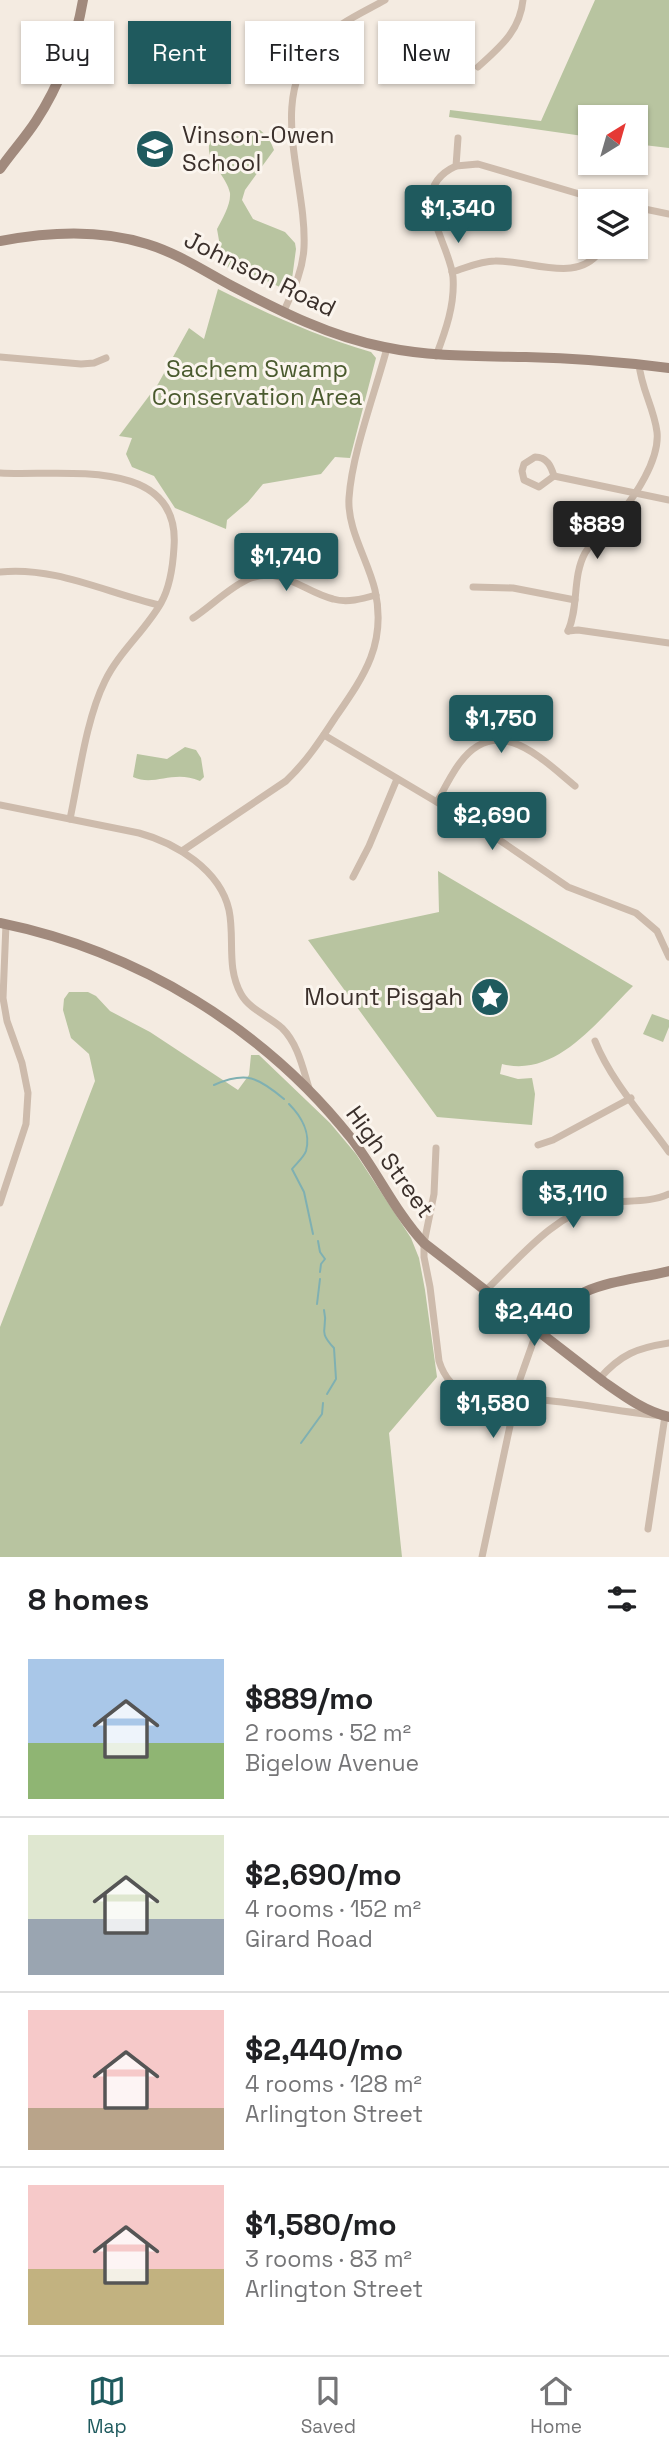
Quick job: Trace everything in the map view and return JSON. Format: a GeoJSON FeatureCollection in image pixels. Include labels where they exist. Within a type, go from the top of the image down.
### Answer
{"type":"FeatureCollection","features":[{"type":"Feature","properties":{"kind":"street"},"geometry":{"type":"LineString","coordinates":[[0,169],[36,121],[53,90],[68,56],[83,0]]}},
{"type":"Feature","properties":{"kind":"street"},"geometry":{"type":"LineString","coordinates":[[283,313],[299,276],[304,243],[292,124],[294,86],[307,56],[318,43],[332,30],[385,0]]}},
{"type":"Feature","properties":{"kind":"street"},"geometry":{"type":"LineString","coordinates":[[478,67],[513,33],[523,0]]}},
{"type":"Feature","properties":{"kind":"street"},"geometry":{"type":"LineString","coordinates":[[456,166],[458,138]]}},
{"type":"Feature","properties":{"kind":"street"},"geometry":{"type":"LineString","coordinates":[[436,356],[450,317],[452,272],[430,208],[432,194],[439,179],[447,170],[456,166],[478,164],[578,194]]}},
{"type":"Feature","properties":{"kind":"street"},"geometry":{"type":"LineString","coordinates":[[648,210],[669,214]]}},
{"type":"Feature","properties":{"kind":"street","name":"Johnson Road"},"geometry":{"type":"LineString","coordinates":[[0,241],[59,233],[97,234],[146,243],[174,254],[283,313],[339,336],[387,348],[436,356],[558,358],[669,368]]}},
{"type":"Feature","properties":{"kind":"street"},"geometry":{"type":"LineString","coordinates":[[452,272],[494,261],[559,270],[584,266],[593,259]]}},
{"type":"Feature","properties":{"kind":"street"},"geometry":{"type":"LineString","coordinates":[[182,851],[286,781],[310,756],[369,666],[378,627],[376,595],[352,521],[349,500],[358,452],[387,348]]}},
{"type":"Feature","properties":{"kind":"street"},"geometry":{"type":"LineString","coordinates":[[0,357],[81,364],[106,358]]}},
{"type":"Feature","properties":{"kind":"street"},"geometry":{"type":"LineString","coordinates":[[639,364],[657,433],[653,462],[620,515],[585,553],[577,581],[573,618],[568,631],[578,630],[669,643]]}},
{"type":"Feature","properties":{"kind":"street"},"geometry":{"type":"LineString","coordinates":[[540,457],[551,466],[554,476],[540,487],[524,480],[522,471],[527,461],[540,457]]}},
{"type":"Feature","properties":{"kind":"street"},"geometry":{"type":"LineString","coordinates":[[0,473],[92,474],[125,480],[152,491],[172,520],[175,536],[169,580],[159,605],[105,680],[91,721],[70,819]]}},
{"type":"Feature","properties":{"kind":"street"},"geometry":{"type":"LineString","coordinates":[[554,476],[669,500]]}},
{"type":"Feature","properties":{"kind":"street"},"geometry":{"type":"LineString","coordinates":[[0,572],[23,570],[159,605]]}},
{"type":"Feature","properties":{"kind":"street"},"geometry":{"type":"LineString","coordinates":[[193,618],[240,584],[265,575],[286,578],[332,599],[353,600],[376,595]]}},
{"type":"Feature","properties":{"kind":"street"},"geometry":{"type":"LineString","coordinates":[[473,587],[513,588],[575,600]]}},
{"type":"Feature","properties":{"kind":"street"},"geometry":{"type":"LineString","coordinates":[[324,735],[489,833],[568,887],[636,913],[662,938],[669,957]]}},
{"type":"Feature","properties":{"kind":"street"},"geometry":{"type":"LineString","coordinates":[[437,802],[464,758],[484,744],[495,741],[525,746],[575,786]]}},
{"type":"Feature","properties":{"kind":"street"},"geometry":{"type":"LineString","coordinates":[[353,877],[397,779]]}},
{"type":"Feature","properties":{"kind":"street","name":"High Street"},"geometry":{"type":"LineString","coordinates":[[0,805],[159,839],[182,851],[211,877],[222,892],[229,910],[234,982],[243,998],[281,1027],[290,1039],[299,1056],[311,1094],[374,1168],[404,1217],[424,1243],[439,1361],[448,1380],[469,1394],[554,1401],[667,1416]]}},
{"type":"Feature","properties":{"kind":"street"},"geometry":{"type":"LineString","coordinates":[[0,1203],[4,1179],[26,1124],[28,1094],[24,1072],[3,1013],[3,923],[101,952],[147,973],[248,1036],[311,1094]]}},
{"type":"Feature","properties":{"kind":"street"},"geometry":{"type":"LineString","coordinates":[[662,938],[669,931]]}},
{"type":"Feature","properties":{"kind":"street"},"geometry":{"type":"LineString","coordinates":[[595,1041],[600,1053],[669,1152]]}},
{"type":"Feature","properties":{"kind":"street"},"geometry":{"type":"LineString","coordinates":[[538,1145],[553,1140],[631,1098]]}},
{"type":"Feature","properties":{"kind":"street"},"geometry":{"type":"LineString","coordinates":[[436,1149],[434,1195],[424,1243],[599,1379],[632,1402],[667,1416],[648,1529]]}},
{"type":"Feature","properties":{"kind":"street"},"geometry":{"type":"LineString","coordinates":[[485,1291],[554,1226],[572,1213],[622,1200],[659,1199],[669,1194]]}},
{"type":"Feature","properties":{"kind":"street"},"geometry":{"type":"LineString","coordinates":[[482,1557],[520,1379],[537,1331],[562,1303],[586,1291],[669,1270]]}},
{"type":"Feature","properties":{"kind":"street"},"geometry":{"type":"LineString","coordinates":[[599,1379],[622,1356],[642,1347],[669,1343]]}},
{"type":"Feature","properties":{"kind":"green space"},"geometry":{"type":"Polygon","coordinates":[[[595,0],[669,0],[669,148],[648,146],[648,105],[578,105],[578,135],[449,117],[450,110],[541,121],[595,0]]]}},
{"type":"Feature","properties":{"kind":"green space"},"geometry":{"type":"Polygon","coordinates":[[[222,130],[235,133],[260,130],[269,138],[274,150],[245,190],[242,200],[253,219],[285,232],[295,243],[292,279],[287,288],[228,268],[221,252],[217,229],[228,207],[230,193],[209,153],[209,145],[222,130]]]}},
{"type":"Feature","properties":{"kind":"green space","name":"Sachem Swamp Conservation Area"},"geometry":{"type":"Polygon","coordinates":[[[218,289],[293,324],[371,352],[376,358],[350,458],[335,457],[321,474],[263,484],[248,502],[227,520],[226,529],[175,508],[154,476],[132,467],[126,454],[132,438],[119,436],[158,384],[189,328],[204,339],[218,289]]]}},
{"type":"Feature","properties":{"kind":"green space"},"geometry":{"type":"Polygon","coordinates":[[[185,747],[196,750],[201,758],[204,777],[200,781],[181,777],[141,780],[133,777],[137,754],[167,759],[185,747]]]}},
{"type":"Feature","properties":{"kind":"green space","name":"Mount Pisgah"},"geometry":{"type":"Polygon","coordinates":[[[438,871],[633,986],[591,1029],[558,1054],[541,1062],[522,1066],[502,1064],[500,1074],[518,1079],[532,1078],[535,1094],[532,1125],[437,1117],[308,940],[439,912],[438,871]]]}},
{"type":"Feature","properties":{"kind":"green space"},"geometry":{"type":"Polygon","coordinates":[[[69,992],[88,992],[96,996],[110,1011],[150,1032],[238,1090],[249,1075],[251,1055],[259,1055],[330,1123],[356,1154],[411,1238],[419,1258],[425,1290],[437,1377],[389,1433],[402,1557],[0,1557],[0,1327],[95,1081],[89,1054],[71,1038],[63,1010],[64,999],[69,992]]]}},
{"type":"Feature","properties":{"kind":"green space"},"geometry":{"type":"Polygon","coordinates":[[[652,1014],[669,1020],[663,1042],[643,1034],[652,1014]]]}},
{"type":"Feature","properties":{"kind":"waterway"},"geometry":{"type":"LineString","coordinates":[[214,1085],[235,1078],[251,1078],[284,1099]]}},
{"type":"Feature","properties":{"kind":"waterway"},"geometry":{"type":"LineString","coordinates":[[289,1104],[301,1119],[306,1131],[306,1151],[292,1169],[304,1192],[313,1234]]}},
{"type":"Feature","properties":{"kind":"waterway"},"geometry":{"type":"LineString","coordinates":[[318,1241],[320,1252],[325,1259],[320,1272]]}},
{"type":"Feature","properties":{"kind":"waterway"},"geometry":{"type":"LineString","coordinates":[[317,1304],[320,1279]]}},
{"type":"Feature","properties":{"kind":"waterway"},"geometry":{"type":"LineString","coordinates":[[324,1310],[324,1333],[334,1348],[336,1379],[327,1394]]}},
{"type":"Feature","properties":{"kind":"waterway"},"geometry":{"type":"LineString","coordinates":[[301,1443],[322,1414],[323,1403]]}},
{"type":"Feature","properties":{"kind":"place","name":"Vinson-Owen School"},"geometry":{"type":"Point","coordinates":[155,149]}},
{"type":"Feature","properties":{"kind":"place","name":"Mount Pisgah"},"geometry":{"type":"Point","coordinates":[490,997]}}]}
